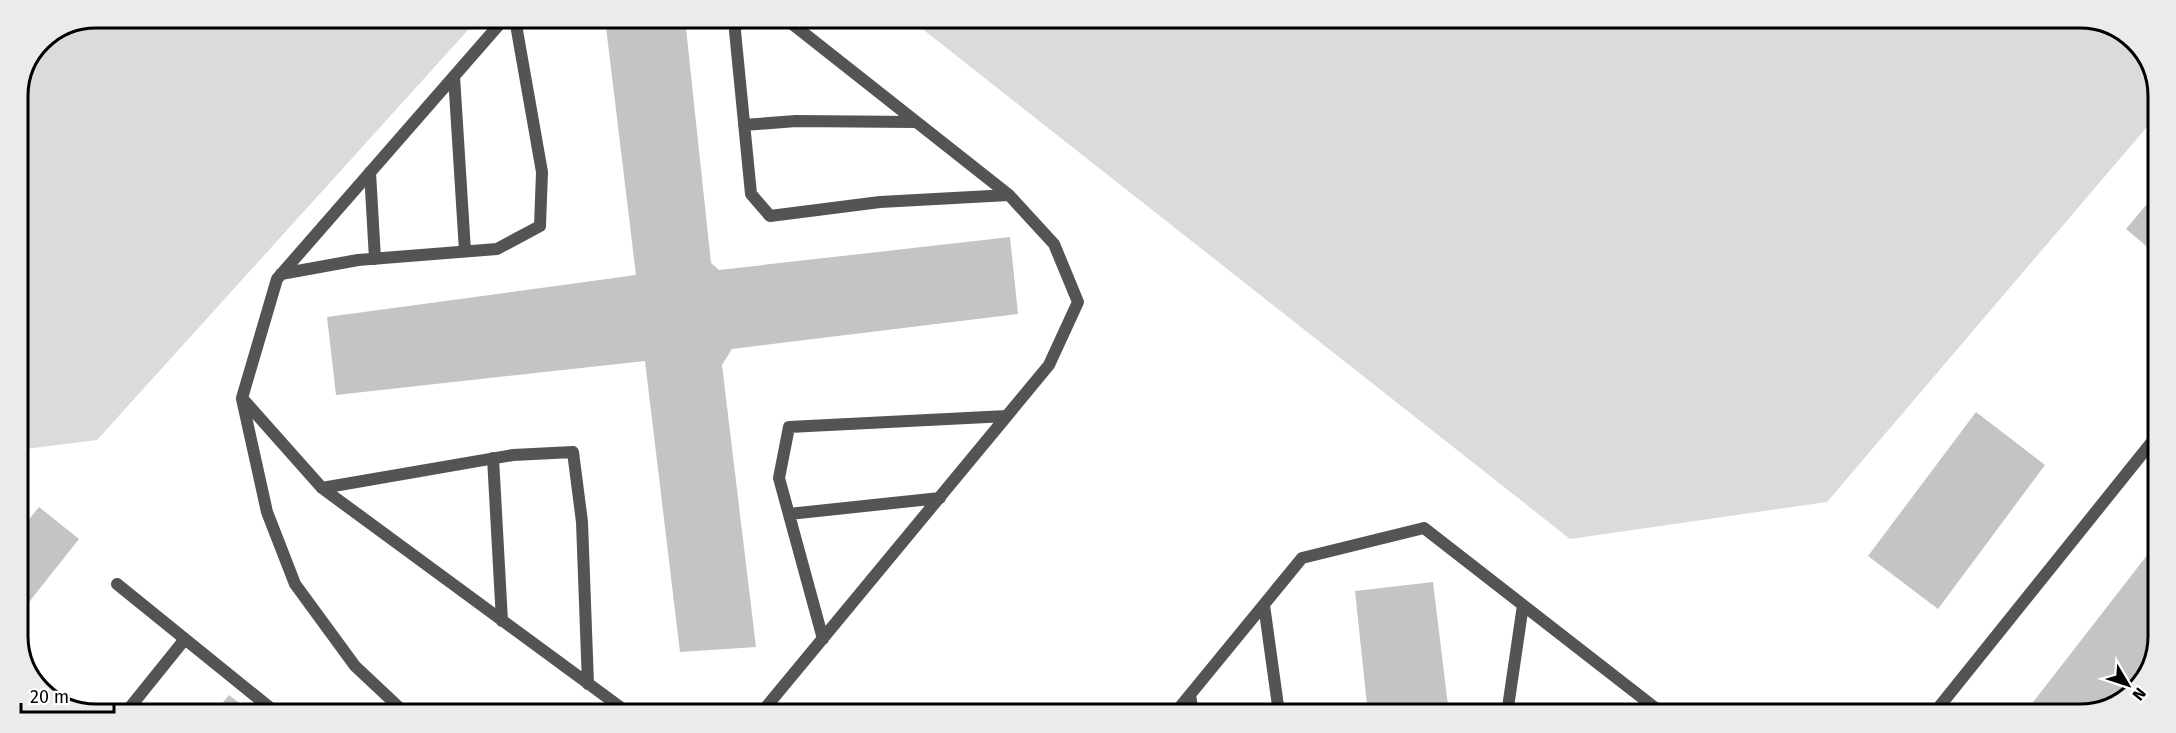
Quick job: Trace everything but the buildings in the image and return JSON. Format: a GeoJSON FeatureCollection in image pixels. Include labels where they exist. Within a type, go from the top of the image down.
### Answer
{"type":"FeatureCollection","features":[{"type":"Feature","properties":{"kind":"lane"},"geometry":{"type":"LineString","coordinates":[[395,704],[355,666],[295,584],[267,512],[242,398],[277,279],[496,28]]}},
{"type":"Feature","properties":{"kind":"lane"},"geometry":{"type":"LineString","coordinates":[[281,274],[375,259],[497,249],[540,226],[542,172],[517,28]]}},
{"type":"Feature","properties":{"kind":"lane"},"geometry":{"type":"LineString","coordinates":[[736,28],[751,194],[770,216],[880,202],[1009,195]]}},
{"type":"Feature","properties":{"kind":"lane"},"geometry":{"type":"LineString","coordinates":[[769,704],[1049,365],[1078,302],[1054,244],[1009,195],[797,28]]}},
{"type":"Feature","properties":{"kind":"lane"},"geometry":{"type":"LineString","coordinates":[[454,76],[465,251]]}},
{"type":"Feature","properties":{"kind":"lane"},"geometry":{"type":"LineString","coordinates":[[744,125],[796,121],[915,122]]}},
{"type":"Feature","properties":{"kind":"lane"},"geometry":{"type":"LineString","coordinates":[[370,172],[375,259]]}},
{"type":"Feature","properties":{"kind":"lane"},"geometry":{"type":"LineString","coordinates":[[242,398],[321,488],[616,704]]}},
{"type":"Feature","properties":{"kind":"lane"},"geometry":{"type":"LineString","coordinates":[[823,639],[780,478],[789,427],[1007,416]]}},
{"type":"Feature","properties":{"kind":"lane"},"geometry":{"type":"LineString","coordinates":[[1941,704],[2148,448]]}},
{"type":"Feature","properties":{"kind":"lane"},"geometry":{"type":"LineString","coordinates":[[321,488],[513,455],[573,452],[582,522],[588,684]]}},
{"type":"Feature","properties":{"kind":"lane"},"geometry":{"type":"LineString","coordinates":[[493,458],[502,621]]}},
{"type":"Feature","properties":{"kind":"lane"},"geometry":{"type":"LineString","coordinates":[[789,514],[940,498]]}},
{"type":"Feature","properties":{"kind":"lane"},"geometry":{"type":"LineString","coordinates":[[1182,704],[1302,558],[1424,528],[1650,704]]}},
{"type":"Feature","properties":{"kind":"lane"},"geometry":{"type":"LineString","coordinates":[[117,584],[265,704]]}},
{"type":"Feature","properties":{"kind":"lane"},"geometry":{"type":"LineString","coordinates":[[1264,605],[1278,704]]}},
{"type":"Feature","properties":{"kind":"lane"},"geometry":{"type":"LineString","coordinates":[[1508,704],[1523,605]]}},
{"type":"Feature","properties":{"kind":"lane"},"geometry":{"type":"LineString","coordinates":[[133,704],[185,639]]}},
{"type":"Feature","properties":{"kind":"lane"},"geometry":{"type":"LineString","coordinates":[[1190,695],[1192,704]]}},
{"type":"Feature","properties":{"kind":"shaded area"},"geometry":{"type":"Polygon","coordinates":[[[96,28],[470,28],[97,440],[29,449],[28,96],[34,70],[48,48],[70,34],[96,28]]]}},
{"type":"Feature","properties":{"kind":"shaded area"},"geometry":{"type":"Polygon","coordinates":[[[921,28],[2080,28],[2110,35],[2128,48],[2144,74],[2147,92],[2147,127],[1827,502],[1570,539],[921,28]]]}}]}
